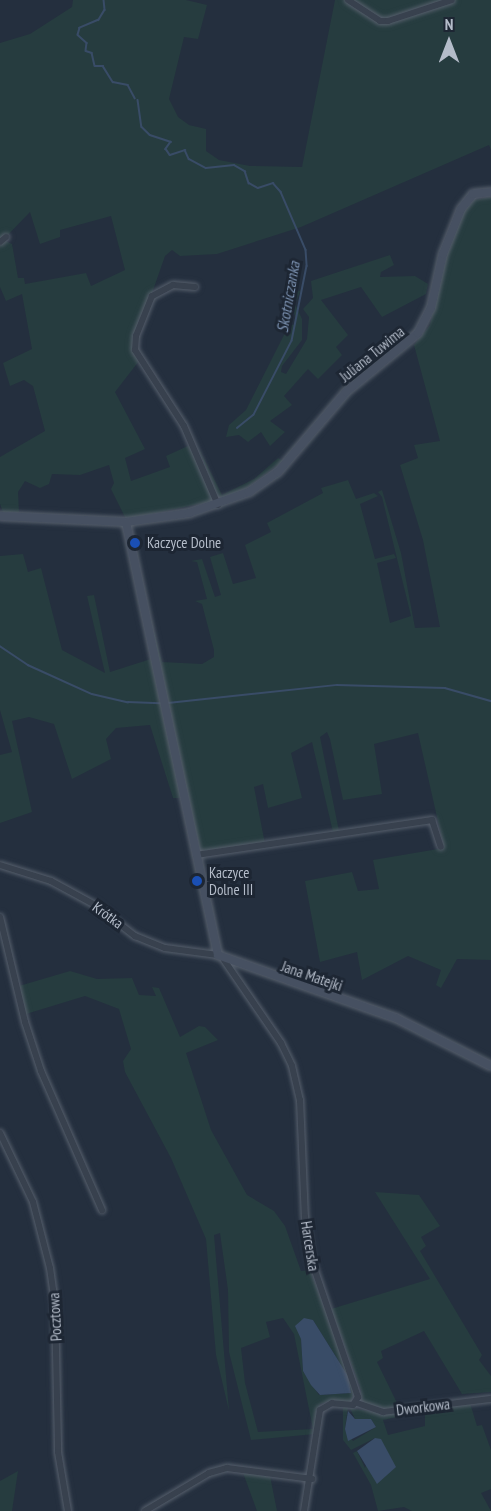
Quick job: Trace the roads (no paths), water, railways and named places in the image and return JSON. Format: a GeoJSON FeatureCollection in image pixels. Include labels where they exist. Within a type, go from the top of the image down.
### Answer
{"type":"FeatureCollection","features":[{"type":"Feature","properties":{"kind":"street"},"geometry":{"type":"LineString","coordinates":[[348,0],[380,21],[388,21],[452,0]]}},
{"type":"Feature","properties":{"kind":"street","name":"Juliana Tuwima"},"geometry":{"type":"LineString","coordinates":[[1,514],[126,522],[218,506],[249,492],[278,472],[346,392],[418,333],[431,308],[443,254],[461,209],[473,194],[491,192]]}},
{"type":"Feature","properties":{"kind":"street"},"geometry":{"type":"LineString","coordinates":[[195,287],[173,285],[153,296],[136,336],[135,350],[184,426],[218,506]]}},
{"type":"Feature","properties":{"kind":"street"},"geometry":{"type":"LineString","coordinates":[[126,522],[196,855],[221,957]]}},
{"type":"Feature","properties":{"kind":"street"},"geometry":{"type":"LineString","coordinates":[[196,855],[432,820],[441,847]]}},
{"type":"Feature","properties":{"kind":"street","name":"Krótka"},"geometry":{"type":"LineString","coordinates":[[0,865],[51,881],[95,905],[135,936],[165,948],[221,957]]}},
{"type":"Feature","properties":{"kind":"street"},"geometry":{"type":"LineString","coordinates":[[0,917],[25,1022],[41,1071],[102,1210]]}},
{"type":"Feature","properties":{"kind":"street","name":"Jana Matejki"},"geometry":{"type":"LineString","coordinates":[[221,957],[396,1018],[491,1065]]}},
{"type":"Feature","properties":{"kind":"street","name":"Harcerska"},"geometry":{"type":"LineString","coordinates":[[221,957],[281,1043],[292,1066],[302,1119],[305,1217],[311,1259],[357,1388],[357,1403]]}},
{"type":"Feature","properties":{"kind":"street","name":"Pocztowa"},"geometry":{"type":"LineString","coordinates":[[0,1133],[33,1202],[50,1268],[55,1303],[58,1452],[68,1511]]}},
{"type":"Feature","properties":{"kind":"street","name":"Dworkowa"},"geometry":{"type":"LineString","coordinates":[[357,1403],[383,1412],[491,1399]]}},
{"type":"Feature","properties":{"kind":"street"},"geometry":{"type":"LineString","coordinates":[[304,1511],[312,1479],[320,1410],[332,1403],[357,1403]]}},
{"type":"Feature","properties":{"kind":"street"},"geometry":{"type":"LineString","coordinates":[[145,1511],[209,1473],[228,1468],[312,1479]]}},
{"type":"Feature","properties":{"kind":"water"},"geometry":{"type":"Polygon","coordinates":[[[304,1318],[313,1320],[348,1376],[351,1393],[320,1395],[311,1385],[303,1371],[301,1339],[295,1326],[304,1318]]]}},
{"type":"Feature","properties":{"kind":"water"},"geometry":{"type":"Polygon","coordinates":[[[348,1411],[355,1419],[371,1419],[376,1427],[348,1441],[345,1429],[348,1411]]]}},
{"type":"Feature","properties":{"kind":"water"},"geometry":{"type":"Polygon","coordinates":[[[375,1438],[381,1439],[396,1467],[377,1484],[357,1451],[375,1438]]]}},
{"type":"Feature","properties":{"kind":"waterway","name":"Skotniczanka"},"geometry":{"type":"LineString","coordinates":[[104,0],[105,10],[99,20],[80,28],[78,35],[87,43],[86,51],[92,53],[95,66],[103,66],[113,82],[128,85],[135,98]]}},
{"type":"Feature","properties":{"kind":"waterway","name":"Skotniczanka"},"geometry":{"type":"LineString","coordinates":[[138,100],[142,127],[150,135],[171,142],[166,149],[170,155],[185,150],[189,159],[206,168],[234,165],[245,171],[249,183],[258,188],[273,183],[281,192],[306,250],[307,266],[292,341],[254,415],[238,428]]}},
{"type":"Feature","properties":{"kind":"waterway"},"geometry":{"type":"LineString","coordinates":[[0,646],[28,665],[92,694],[128,702],[160,703]]}},
{"type":"Feature","properties":{"kind":"waterway"},"geometry":{"type":"LineString","coordinates":[[168,703],[337,685],[445,688],[491,701]]}},
{"type":"Feature","properties":{"kind":"place","name":"Kaczyce Dolne"},"geometry":{"type":"Point","coordinates":[135,543]}},
{"type":"Feature","properties":{"kind":"place","name":"Kaczyce Dolne III"},"geometry":{"type":"Point","coordinates":[197,881]}}]}
